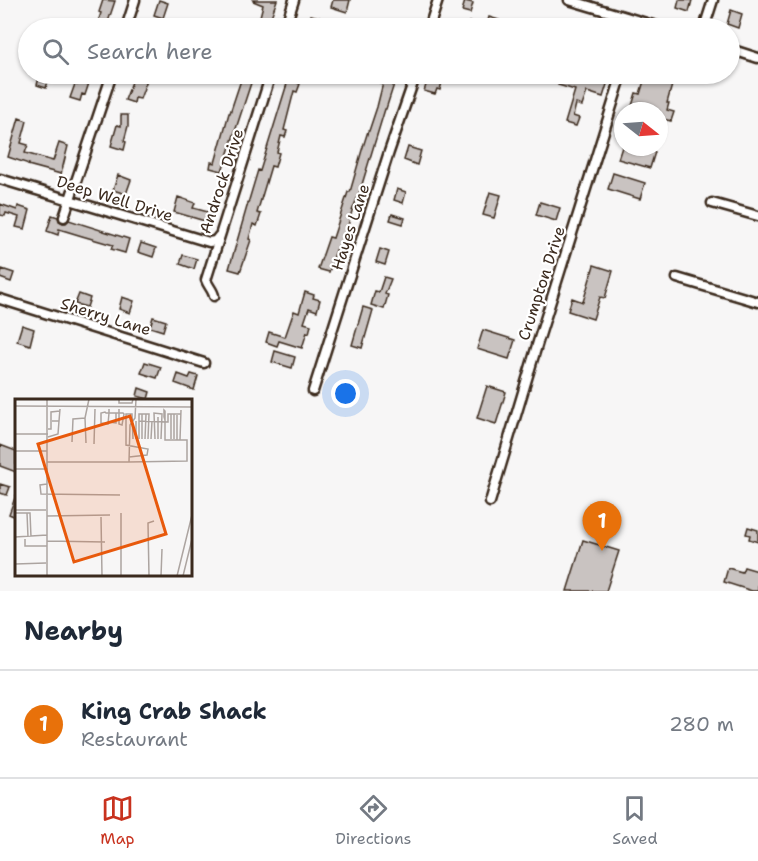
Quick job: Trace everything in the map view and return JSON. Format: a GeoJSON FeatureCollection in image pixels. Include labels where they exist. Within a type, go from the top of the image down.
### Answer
{"type":"FeatureCollection","features":[{"type":"Feature","properties":{"kind":"street"},"geometry":{"type":"LineString","coordinates":[[129,18],[135,0]]}},
{"type":"Feature","properties":{"kind":"street"},"geometry":{"type":"LineString","coordinates":[[288,18],[294,0]]}},
{"type":"Feature","properties":{"kind":"street"},"geometry":{"type":"LineString","coordinates":[[432,18],[438,0]]}},
{"type":"Feature","properties":{"kind":"street"},"geometry":{"type":"LineString","coordinates":[[569,0],[597,4],[623,18]]}},
{"type":"Feature","properties":{"kind":"street"},"geometry":{"type":"LineString","coordinates":[[707,18],[713,0]]}},
{"type":"Feature","properties":{"kind":"street"},"geometry":{"type":"LineString","coordinates":[[740,53],[758,58]]}},
{"type":"Feature","properties":{"kind":"street"},"geometry":{"type":"LineString","coordinates":[[64,217],[109,84]]}},
{"type":"Feature","properties":{"kind":"street","name":"Androck Drive"},"geometry":{"type":"LineString","coordinates":[[214,296],[206,280],[268,84]]}},
{"type":"Feature","properties":{"kind":"street","name":"Hayes Lane"},"geometry":{"type":"LineString","coordinates":[[314,391],[413,84]]}},
{"type":"Feature","properties":{"kind":"street","name":"Crumpton Drive"},"geometry":{"type":"LineString","coordinates":[[490,502],[619,84]]}},
{"type":"Feature","properties":{"kind":"street","name":"Deep Well Drive"},"geometry":{"type":"LineString","coordinates":[[0,179],[209,242],[215,241],[219,235]]}},
{"type":"Feature","properties":{"kind":"street"},"geometry":{"type":"LineString","coordinates":[[712,202],[758,216]]}},
{"type":"Feature","properties":{"kind":"street"},"geometry":{"type":"LineString","coordinates":[[678,278],[758,302]]}},
{"type":"Feature","properties":{"kind":"street","name":"Sherry Lane"},"geometry":{"type":"LineString","coordinates":[[0,299],[204,363]]}},
{"type":"Feature","properties":{"kind":"building"},"geometry":{"type":"Polygon","coordinates":[[[103,0],[115,1],[109,18],[99,18],[101,13],[99,12],[103,0]]]}},
{"type":"Feature","properties":{"kind":"building"},"geometry":{"type":"Polygon","coordinates":[[[159,0],[168,3],[163,18],[154,15],[159,0]]]}},
{"type":"Feature","properties":{"kind":"building"},"geometry":{"type":"Polygon","coordinates":[[[277,0],[271,18],[260,18],[263,5],[253,1],[277,0]]]}},
{"type":"Feature","properties":{"kind":"building"},"geometry":{"type":"Polygon","coordinates":[[[333,0],[350,0],[347,12],[331,7],[333,0]]]}},
{"type":"Feature","properties":{"kind":"building"},"geometry":{"type":"Polygon","coordinates":[[[679,0],[692,0],[689,12],[677,8],[679,0]]]}},
{"type":"Feature","properties":{"kind":"building"},"geometry":{"type":"Polygon","coordinates":[[[465,1],[473,3],[470,13],[462,11],[465,1]]]}},
{"type":"Feature","properties":{"kind":"building"},"geometry":{"type":"Polygon","coordinates":[[[731,10],[742,14],[740,21],[740,18],[729,18],[731,10]]]}},
{"type":"Feature","properties":{"kind":"building"},"geometry":{"type":"Polygon","coordinates":[[[37,84],[47,84],[46,88],[37,84]]]}},
{"type":"Feature","properties":{"kind":"building"},"geometry":{"type":"Polygon","coordinates":[[[75,84],[89,84],[80,101],[70,98],[75,84]]]}},
{"type":"Feature","properties":{"kind":"building"},"geometry":{"type":"Polygon","coordinates":[[[131,84],[145,84],[140,99],[135,98],[134,103],[125,100],[131,84]]]}},
{"type":"Feature","properties":{"kind":"building"},"geometry":{"type":"Polygon","coordinates":[[[240,84],[251,84],[222,171],[210,168],[211,162],[215,163],[240,84]]]}},
{"type":"Feature","properties":{"kind":"building"},"geometry":{"type":"Polygon","coordinates":[[[287,84],[300,84],[297,92],[294,91],[284,130],[287,131],[285,137],[281,136],[275,167],[271,166],[257,213],[261,214],[257,226],[253,224],[249,239],[251,240],[240,272],[229,269],[258,170],[260,171],[287,84]]]}},
{"type":"Feature","properties":{"kind":"building"},"geometry":{"type":"Polygon","coordinates":[[[383,84],[394,84],[341,251],[336,250],[329,272],[318,269],[329,237],[333,238],[348,192],[350,192],[383,84]]]}},
{"type":"Feature","properties":{"kind":"building"},"geometry":{"type":"Polygon","coordinates":[[[426,84],[442,84],[440,90],[437,89],[435,94],[424,91],[426,84]]]}},
{"type":"Feature","properties":{"kind":"building"},"geometry":{"type":"Polygon","coordinates":[[[607,84],[603,97],[587,92],[582,106],[576,104],[573,116],[579,118],[576,126],[565,123],[575,90],[558,85],[607,84]]]}},
{"type":"Feature","properties":{"kind":"building"},"geometry":{"type":"Polygon","coordinates":[[[643,84],[672,84],[667,102],[633,102],[636,93],[640,94],[643,84]]]}},
{"type":"Feature","properties":{"kind":"building"},"geometry":{"type":"Polygon","coordinates":[[[668,110],[674,112],[671,121],[668,120],[668,110]]]}},
{"type":"Feature","properties":{"kind":"building"},"geometry":{"type":"Polygon","coordinates":[[[121,115],[128,115],[124,150],[111,146],[117,125],[121,126],[121,115]]]}},
{"type":"Feature","properties":{"kind":"building"},"geometry":{"type":"Polygon","coordinates":[[[19,118],[27,121],[21,143],[28,145],[25,153],[53,161],[59,143],[68,146],[61,174],[8,157],[19,118]]]}},
{"type":"Feature","properties":{"kind":"building"},"geometry":{"type":"Polygon","coordinates":[[[408,147],[421,151],[417,165],[404,160],[408,147]]]}},
{"type":"Feature","properties":{"kind":"building"},"geometry":{"type":"Polygon","coordinates":[[[619,156],[654,156],[650,168],[618,159],[619,156]]]}},
{"type":"Feature","properties":{"kind":"building"},"geometry":{"type":"Polygon","coordinates":[[[613,173],[645,183],[640,199],[608,189],[613,173]]]}},
{"type":"Feature","properties":{"kind":"building"},"geometry":{"type":"Polygon","coordinates":[[[118,175],[131,180],[126,194],[113,190],[118,175]]]}},
{"type":"Feature","properties":{"kind":"building"},"geometry":{"type":"Polygon","coordinates":[[[397,189],[406,192],[403,203],[394,200],[397,189]]]}},
{"type":"Feature","properties":{"kind":"building"},"geometry":{"type":"Polygon","coordinates":[[[490,192],[501,195],[494,218],[483,215],[490,192]]]}},
{"type":"Feature","properties":{"kind":"building"},"geometry":{"type":"Polygon","coordinates":[[[178,197],[195,203],[193,208],[208,212],[205,221],[174,212],[178,197]]]}},
{"type":"Feature","properties":{"kind":"building"},"geometry":{"type":"Polygon","coordinates":[[[540,202],[560,208],[556,221],[536,215],[540,202]]]}},
{"type":"Feature","properties":{"kind":"building"},"geometry":{"type":"Polygon","coordinates":[[[0,204],[17,210],[18,206],[30,210],[25,229],[16,227],[19,217],[6,213],[5,216],[0,215],[0,204]]]}},
{"type":"Feature","properties":{"kind":"building"},"geometry":{"type":"Polygon","coordinates":[[[392,214],[405,218],[403,224],[390,220],[392,214]]]}},
{"type":"Feature","properties":{"kind":"building"},"geometry":{"type":"Polygon","coordinates":[[[52,215],[58,217],[63,223],[69,220],[129,239],[125,253],[111,249],[113,245],[59,229],[58,235],[47,231],[52,215]]]}},
{"type":"Feature","properties":{"kind":"building"},"geometry":{"type":"Polygon","coordinates":[[[141,243],[156,248],[153,257],[138,252],[141,243]]]}},
{"type":"Feature","properties":{"kind":"building"},"geometry":{"type":"Polygon","coordinates":[[[380,249],[389,252],[385,265],[376,262],[380,249]]]}},
{"type":"Feature","properties":{"kind":"building"},"geometry":{"type":"Polygon","coordinates":[[[183,255],[197,259],[194,269],[180,264],[183,255]]]}},
{"type":"Feature","properties":{"kind":"building"},"geometry":{"type":"Polygon","coordinates":[[[594,265],[613,271],[605,298],[600,297],[593,319],[568,311],[572,298],[583,302],[594,265]]]}},
{"type":"Feature","properties":{"kind":"building"},"geometry":{"type":"Polygon","coordinates":[[[2,269],[14,273],[11,282],[0,278],[2,269]]]}},
{"type":"Feature","properties":{"kind":"building"},"geometry":{"type":"Polygon","coordinates":[[[384,277],[391,279],[385,294],[388,295],[384,309],[371,305],[375,291],[379,292],[384,277]]]}},
{"type":"Feature","properties":{"kind":"building"},"geometry":{"type":"Polygon","coordinates":[[[305,292],[320,300],[317,311],[309,308],[304,323],[311,325],[302,348],[279,341],[277,346],[266,342],[269,332],[285,337],[294,311],[299,313],[305,292]]]}},
{"type":"Feature","properties":{"kind":"building"},"geometry":{"type":"Polygon","coordinates":[[[79,294],[90,298],[87,307],[75,304],[79,294]]]}},
{"type":"Feature","properties":{"kind":"building"},"geometry":{"type":"Polygon","coordinates":[[[122,297],[134,301],[130,313],[119,309],[122,297]]]}},
{"type":"Feature","properties":{"kind":"building"},"geometry":{"type":"Polygon","coordinates":[[[363,307],[373,310],[362,348],[352,345],[363,307]]]}},
{"type":"Feature","properties":{"kind":"building"},"geometry":{"type":"Polygon","coordinates":[[[153,317],[166,321],[163,331],[150,327],[153,317]]]}},
{"type":"Feature","properties":{"kind":"building"},"geometry":{"type":"Polygon","coordinates":[[[22,325],[34,329],[30,345],[17,341],[22,325]]]}},
{"type":"Feature","properties":{"kind":"building"},"geometry":{"type":"Polygon","coordinates":[[[483,330],[515,340],[509,359],[477,349],[483,330]]]}},
{"type":"Feature","properties":{"kind":"building"},"geometry":{"type":"Polygon","coordinates":[[[275,351],[295,357],[292,368],[272,362],[275,351]]]}},
{"type":"Feature","properties":{"kind":"building"},"geometry":{"type":"Polygon","coordinates":[[[145,362],[161,367],[157,378],[141,373],[145,362]]]}},
{"type":"Feature","properties":{"kind":"building"},"geometry":{"type":"Polygon","coordinates":[[[178,374],[189,378],[191,374],[198,376],[194,390],[175,383],[178,374]]]}},
{"type":"Feature","properties":{"kind":"building"},"geometry":{"type":"Polygon","coordinates":[[[487,386],[506,392],[496,424],[477,418],[487,386]]]}},
{"type":"Feature","properties":{"kind":"building"},"geometry":{"type":"Polygon","coordinates":[[[139,388],[150,392],[148,399],[137,396],[139,388]]]}},
{"type":"Feature","properties":{"kind":"building"},"geometry":{"type":"Polygon","coordinates":[[[0,445],[15,451],[15,472],[0,466],[0,445]]]}},
{"type":"Feature","properties":{"kind":"building"},"geometry":{"type":"Polygon","coordinates":[[[0,484],[10,487],[7,495],[0,493],[0,484]]]}},
{"type":"Feature","properties":{"kind":"building"},"geometry":{"type":"Polygon","coordinates":[[[15,498],[15,517],[9,514],[15,498]]]}},
{"type":"Feature","properties":{"kind":"building"},"geometry":{"type":"Polygon","coordinates":[[[748,527],[758,530],[758,542],[749,539],[750,535],[746,534],[748,527]]]}},
{"type":"Feature","properties":{"kind":"building"},"geometry":{"type":"Polygon","coordinates":[[[583,540],[619,551],[606,591],[567,591],[583,540]]]}},
{"type":"Feature","properties":{"kind":"building"},"geometry":{"type":"Polygon","coordinates":[[[744,567],[758,571],[758,591],[724,582],[728,568],[742,572],[744,567]]]}},
{"type":"Feature","properties":{"kind":"place","name":"King Crab Shack"},"geometry":{"type":"Point","coordinates":[602,551]}}]}
